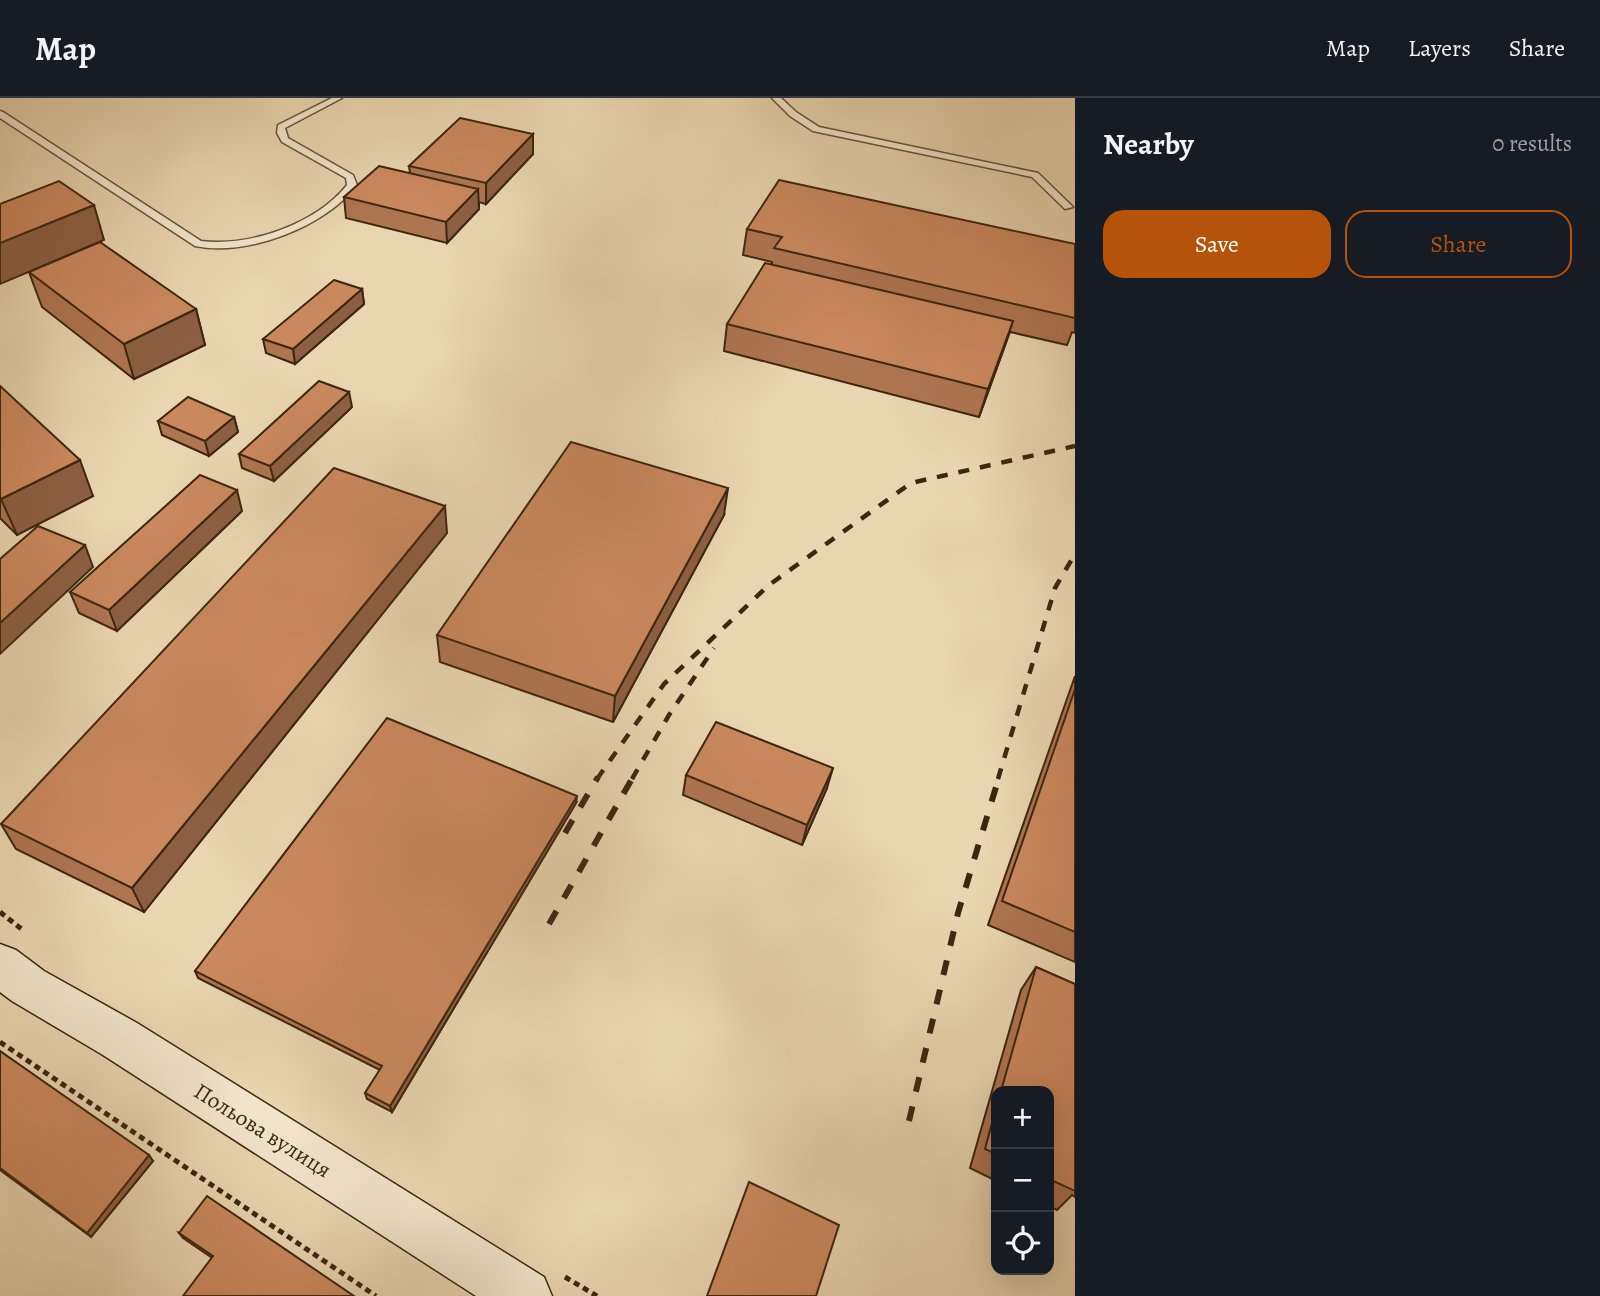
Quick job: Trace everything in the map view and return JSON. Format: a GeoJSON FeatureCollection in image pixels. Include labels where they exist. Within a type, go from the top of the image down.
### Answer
{"type":"FeatureCollection","features":[{"type":"Feature","properties":{"kind":"main road","name":"Польова вулиця"},"geometry":{"type":"LineString","coordinates":[[0,965],[28,986],[120,1040],[525,1296]]}},
{"type":"Feature","properties":{"kind":"lane"},"geometry":{"type":"LineString","coordinates":[[0,114],[198,243],[211,247],[261,238],[309,220],[335,204],[352,185],[350,177],[285,140],[281,133],[281,127],[289,121],[338,98]]}},
{"type":"Feature","properties":{"kind":"lane"},"geometry":{"type":"LineString","coordinates":[[776,98],[793,114],[816,129],[1035,175],[1068,207]]}},
{"type":"Feature","properties":{"kind":"path"},"geometry":{"type":"LineString","coordinates":[[0,1042],[376,1296]]}},
{"type":"Feature","properties":{"kind":"building"},"geometry":{"type":"Polygon","coordinates":[[[460,118],[533,134],[486,183],[409,166],[460,118]]]}},
{"type":"Feature","properties":{"kind":"building"},"geometry":{"type":"Polygon","coordinates":[[[379,166],[478,189],[446,222],[344,197],[379,166]]]}},
{"type":"Feature","properties":{"kind":"building"},"geometry":{"type":"Polygon","coordinates":[[[779,180],[1075,244],[1075,318],[774,248],[782,237],[747,229],[779,180]]]}},
{"type":"Feature","properties":{"kind":"building"},"geometry":{"type":"Polygon","coordinates":[[[59,181],[94,205],[0,243],[0,204],[59,181]]]}},
{"type":"Feature","properties":{"kind":"building"},"geometry":{"type":"Polygon","coordinates":[[[100,242],[196,309],[124,344],[29,272],[100,242]]]}},
{"type":"Feature","properties":{"kind":"building"},"geometry":{"type":"Polygon","coordinates":[[[765,263],[1013,321],[988,389],[727,324],[765,263]]]}},
{"type":"Feature","properties":{"kind":"building"},"geometry":{"type":"Polygon","coordinates":[[[334,280],[362,289],[293,349],[263,339],[334,280]]]}},
{"type":"Feature","properties":{"kind":"building"},"geometry":{"type":"Polygon","coordinates":[[[319,381],[349,392],[270,466],[239,454],[319,381]]]}},
{"type":"Feature","properties":{"kind":"building"},"geometry":{"type":"Polygon","coordinates":[[[0,386],[80,460],[1,499],[0,498],[0,386]]]}},
{"type":"Feature","properties":{"kind":"building"},"geometry":{"type":"Polygon","coordinates":[[[188,397],[234,417],[205,441],[158,421],[188,397]]]}},
{"type":"Feature","properties":{"kind":"building"},"geometry":{"type":"Polygon","coordinates":[[[571,442],[728,488],[615,696],[437,635],[571,442]]]}},
{"type":"Feature","properties":{"kind":"building"},"geometry":{"type":"Polygon","coordinates":[[[334,468],[445,506],[132,888],[1,824],[334,468]]]}},
{"type":"Feature","properties":{"kind":"building"},"geometry":{"type":"Polygon","coordinates":[[[200,475],[237,490],[109,610],[70,592],[200,475]]]}},
{"type":"Feature","properties":{"kind":"building"},"geometry":{"type":"Polygon","coordinates":[[[38,526],[85,545],[0,623],[0,559],[38,526]]]}},
{"type":"Feature","properties":{"kind":"building"},"geometry":{"type":"Polygon","coordinates":[[[1075,689],[1075,932],[1002,901],[1075,689]]]}},
{"type":"Feature","properties":{"kind":"building"},"geometry":{"type":"Polygon","coordinates":[[[387,718],[577,796],[390,1106],[365,1093],[382,1066],[195,971],[387,718]]]}},
{"type":"Feature","properties":{"kind":"building"},"geometry":{"type":"Polygon","coordinates":[[[716,722],[833,768],[807,825],[686,775],[716,722]]]}},
{"type":"Feature","properties":{"kind":"building"},"geometry":{"type":"Polygon","coordinates":[[[1036,967],[1075,984],[1075,1191],[1054,1181],[1054,1086],[1002,1086],[1036,967]]]}},
{"type":"Feature","properties":{"kind":"building"},"geometry":{"type":"Polygon","coordinates":[[[0,1051],[149,1155],[87,1233],[0,1168],[0,1051]]]}},
{"type":"Feature","properties":{"kind":"building"},"geometry":{"type":"Polygon","coordinates":[[[991,1127],[991,1152],[985,1149],[991,1127]]]}},
{"type":"Feature","properties":{"kind":"building"},"geometry":{"type":"Polygon","coordinates":[[[749,1182],[839,1225],[816,1296],[707,1296],[749,1182]]]}},
{"type":"Feature","properties":{"kind":"building"},"geometry":{"type":"Polygon","coordinates":[[[207,1196],[354,1296],[183,1296],[213,1256],[179,1233],[207,1196]]]}},
{"type":"Feature","properties":{"kind":"railway"},"geometry":{"type":"LineString","coordinates":[[597,779],[664,684],[769,585],[911,483],[1075,446]]}},
{"type":"Feature","properties":{"kind":"railway"},"geometry":{"type":"LineString","coordinates":[[998,779],[1055,588],[1075,554]]}},
{"type":"Feature","properties":{"kind":"railway"},"geometry":{"type":"LineString","coordinates":[[632,779],[669,715],[714,648]]}},
{"type":"Feature","properties":{"kind":"railway"},"geometry":{"type":"LineString","coordinates":[[565,833],[598,777]]}},
{"type":"Feature","properties":{"kind":"railway"},"geometry":{"type":"LineString","coordinates":[[549,924],[633,777]]}},
{"type":"Feature","properties":{"kind":"railway"},"geometry":{"type":"LineString","coordinates":[[909,1121],[958,913],[999,777]]}}]}
